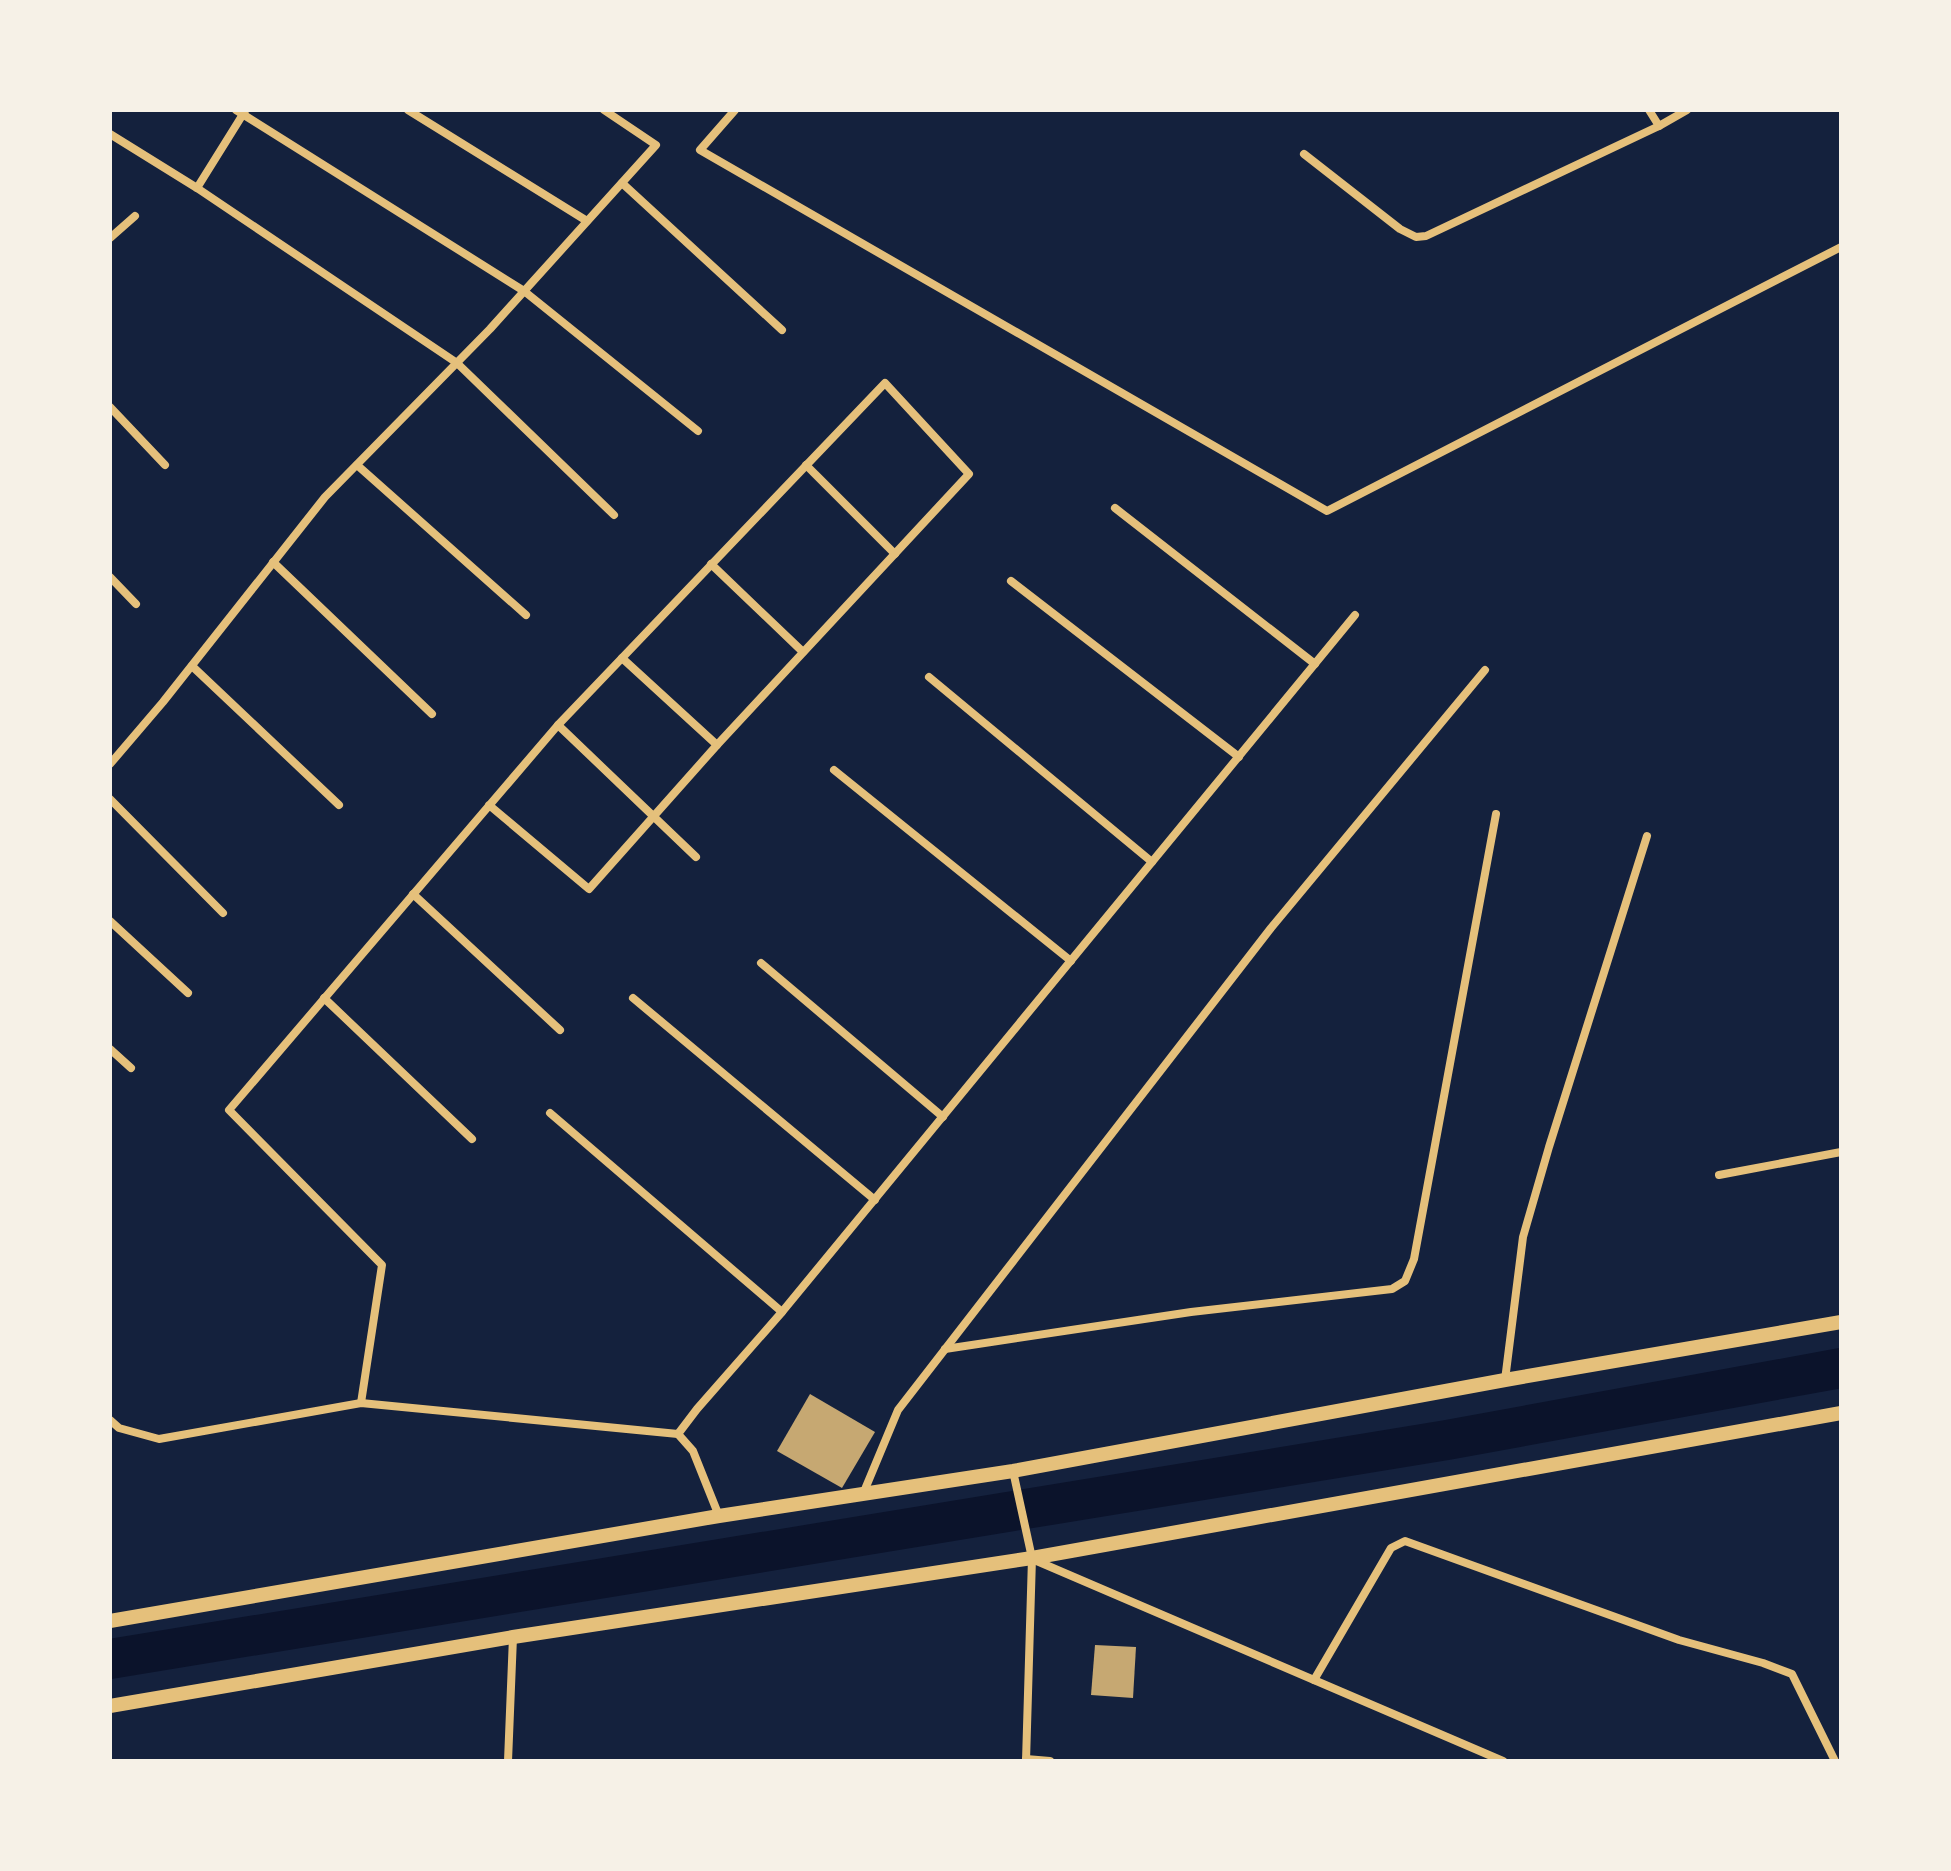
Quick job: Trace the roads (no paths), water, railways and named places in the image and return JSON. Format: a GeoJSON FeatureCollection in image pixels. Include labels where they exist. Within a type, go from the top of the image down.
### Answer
{"type":"FeatureCollection","features":[{"type":"Feature","properties":{"kind":"street"},"geometry":{"type":"LineString","coordinates":[[408,110],[587,221]]}},
{"type":"Feature","properties":{"kind":"street"},"geometry":{"type":"LineString","coordinates":[[110,764],[192,666],[325,497],[457,363],[656,145],[604,110]]}},
{"type":"Feature","properties":{"kind":"street"},"geometry":{"type":"LineString","coordinates":[[735,110],[700,150],[1327,511],[1841,247]]}},
{"type":"Feature","properties":{"kind":"street"},"geometry":{"type":"LineString","coordinates":[[1649,110],[1659,126]]}},
{"type":"Feature","properties":{"kind":"street"},"geometry":{"type":"LineString","coordinates":[[1304,154],[1400,229],[1416,237],[1426,236],[1687,110]]}},
{"type":"Feature","properties":{"kind":"street"},"geometry":{"type":"LineString","coordinates":[[197,188],[242,111],[524,291],[698,431]]}},
{"type":"Feature","properties":{"kind":"street"},"geometry":{"type":"LineString","coordinates":[[110,134],[197,188],[457,363],[614,515]]}},
{"type":"Feature","properties":{"kind":"street"},"geometry":{"type":"LineString","coordinates":[[622,183],[782,330]]}},
{"type":"Feature","properties":{"kind":"street"},"geometry":{"type":"LineString","coordinates":[[110,238],[135,216]]}},
{"type":"Feature","properties":{"kind":"street"},"geometry":{"type":"LineString","coordinates":[[361,1403],[382,1265],[229,1110],[324,998],[489,805],[558,725],[885,383],[969,474],[717,745],[589,889],[489,805]]}},
{"type":"Feature","properties":{"kind":"street"},"geometry":{"type":"LineString","coordinates":[[110,407],[165,465]]}},
{"type":"Feature","properties":{"kind":"street"},"geometry":{"type":"LineString","coordinates":[[357,465],[526,615]]}},
{"type":"Feature","properties":{"kind":"street"},"geometry":{"type":"LineString","coordinates":[[806,465],[895,554]]}},
{"type":"Feature","properties":{"kind":"street"},"geometry":{"type":"LineString","coordinates":[[1115,508],[1315,664]]}},
{"type":"Feature","properties":{"kind":"street"},"geometry":{"type":"LineString","coordinates":[[273,562],[432,714]]}},
{"type":"Feature","properties":{"kind":"street"},"geometry":{"type":"LineString","coordinates":[[711,564],[803,652]]}},
{"type":"Feature","properties":{"kind":"street"},"geometry":{"type":"LineString","coordinates":[[110,577],[136,604]]}},
{"type":"Feature","properties":{"kind":"street"},"geometry":{"type":"LineString","coordinates":[[1011,581],[1239,757]]}},
{"type":"Feature","properties":{"kind":"street"},"geometry":{"type":"LineString","coordinates":[[678,1434],[875,1200],[1355,615]]}},
{"type":"Feature","properties":{"kind":"street"},"geometry":{"type":"LineString","coordinates":[[622,658],[717,745]]}},
{"type":"Feature","properties":{"kind":"street"},"geometry":{"type":"LineString","coordinates":[[192,666],[339,805]]}},
{"type":"Feature","properties":{"kind":"street"},"geometry":{"type":"LineString","coordinates":[[863,1494],[898,1410],[1271,928],[1485,670]]}},
{"type":"Feature","properties":{"kind":"street"},"geometry":{"type":"LineString","coordinates":[[929,677],[1152,862]]}},
{"type":"Feature","properties":{"kind":"street"},"geometry":{"type":"LineString","coordinates":[[558,725],[696,857]]}},
{"type":"Feature","properties":{"kind":"street"},"geometry":{"type":"LineString","coordinates":[[834,770],[1071,961]]}},
{"type":"Feature","properties":{"kind":"street"},"geometry":{"type":"LineString","coordinates":[[110,799],[223,913]]}},
{"type":"Feature","properties":{"kind":"street"},"geometry":{"type":"LineString","coordinates":[[945,1349],[1191,1312],[1392,1289],[1405,1281],[1414,1259],[1496,814]]}},
{"type":"Feature","properties":{"kind":"street"},"geometry":{"type":"LineString","coordinates":[[1505,1380],[1523,1237],[1647,836]]}},
{"type":"Feature","properties":{"kind":"street"},"geometry":{"type":"LineString","coordinates":[[413,894],[560,1030]]}},
{"type":"Feature","properties":{"kind":"street"},"geometry":{"type":"LineString","coordinates":[[110,921],[188,993]]}},
{"type":"Feature","properties":{"kind":"street"},"geometry":{"type":"LineString","coordinates":[[761,963],[943,1117]]}},
{"type":"Feature","properties":{"kind":"street"},"geometry":{"type":"LineString","coordinates":[[324,998],[472,1139]]}},
{"type":"Feature","properties":{"kind":"street"},"geometry":{"type":"LineString","coordinates":[[633,998],[875,1200]]}},
{"type":"Feature","properties":{"kind":"street"},"geometry":{"type":"LineString","coordinates":[[110,1049],[131,1068]]}},
{"type":"Feature","properties":{"kind":"street"},"geometry":{"type":"LineString","coordinates":[[550,1113],[782,1312]]}},
{"type":"Feature","properties":{"kind":"street"},"geometry":{"type":"LineString","coordinates":[[1719,1175],[1841,1152]]}},
{"type":"Feature","properties":{"kind":"street"},"geometry":{"type":"LineString","coordinates":[[110,1621],[719,1516],[1013,1471],[1505,1380],[1841,1322]]}},
{"type":"Feature","properties":{"kind":"street"},"geometry":{"type":"LineString","coordinates":[[110,1420],[119,1428],[159,1439],[361,1403],[678,1434],[693,1451],[719,1516]]}},
{"type":"Feature","properties":{"kind":"street"},"geometry":{"type":"LineString","coordinates":[[110,1706],[513,1637],[1032,1558],[1841,1413]]}},
{"type":"Feature","properties":{"kind":"street"},"geometry":{"type":"LineString","coordinates":[[1013,1471],[1032,1558],[1026,1760],[1050,1761]]}},
{"type":"Feature","properties":{"kind":"street"},"geometry":{"type":"LineString","coordinates":[[1314,1680],[1391,1548],[1405,1541],[1679,1640],[1792,1674],[1835,1761]]}},
{"type":"Feature","properties":{"kind":"street"},"geometry":{"type":"LineString","coordinates":[[1032,1558],[1503,1761]]}},
{"type":"Feature","properties":{"kind":"street"},"geometry":{"type":"LineString","coordinates":[[508,1761],[513,1637]]}},
{"type":"Feature","properties":{"kind":"waterway"},"geometry":{"type":"LineString","coordinates":[[110,1659],[1447,1440],[1841,1368]]}}]}
